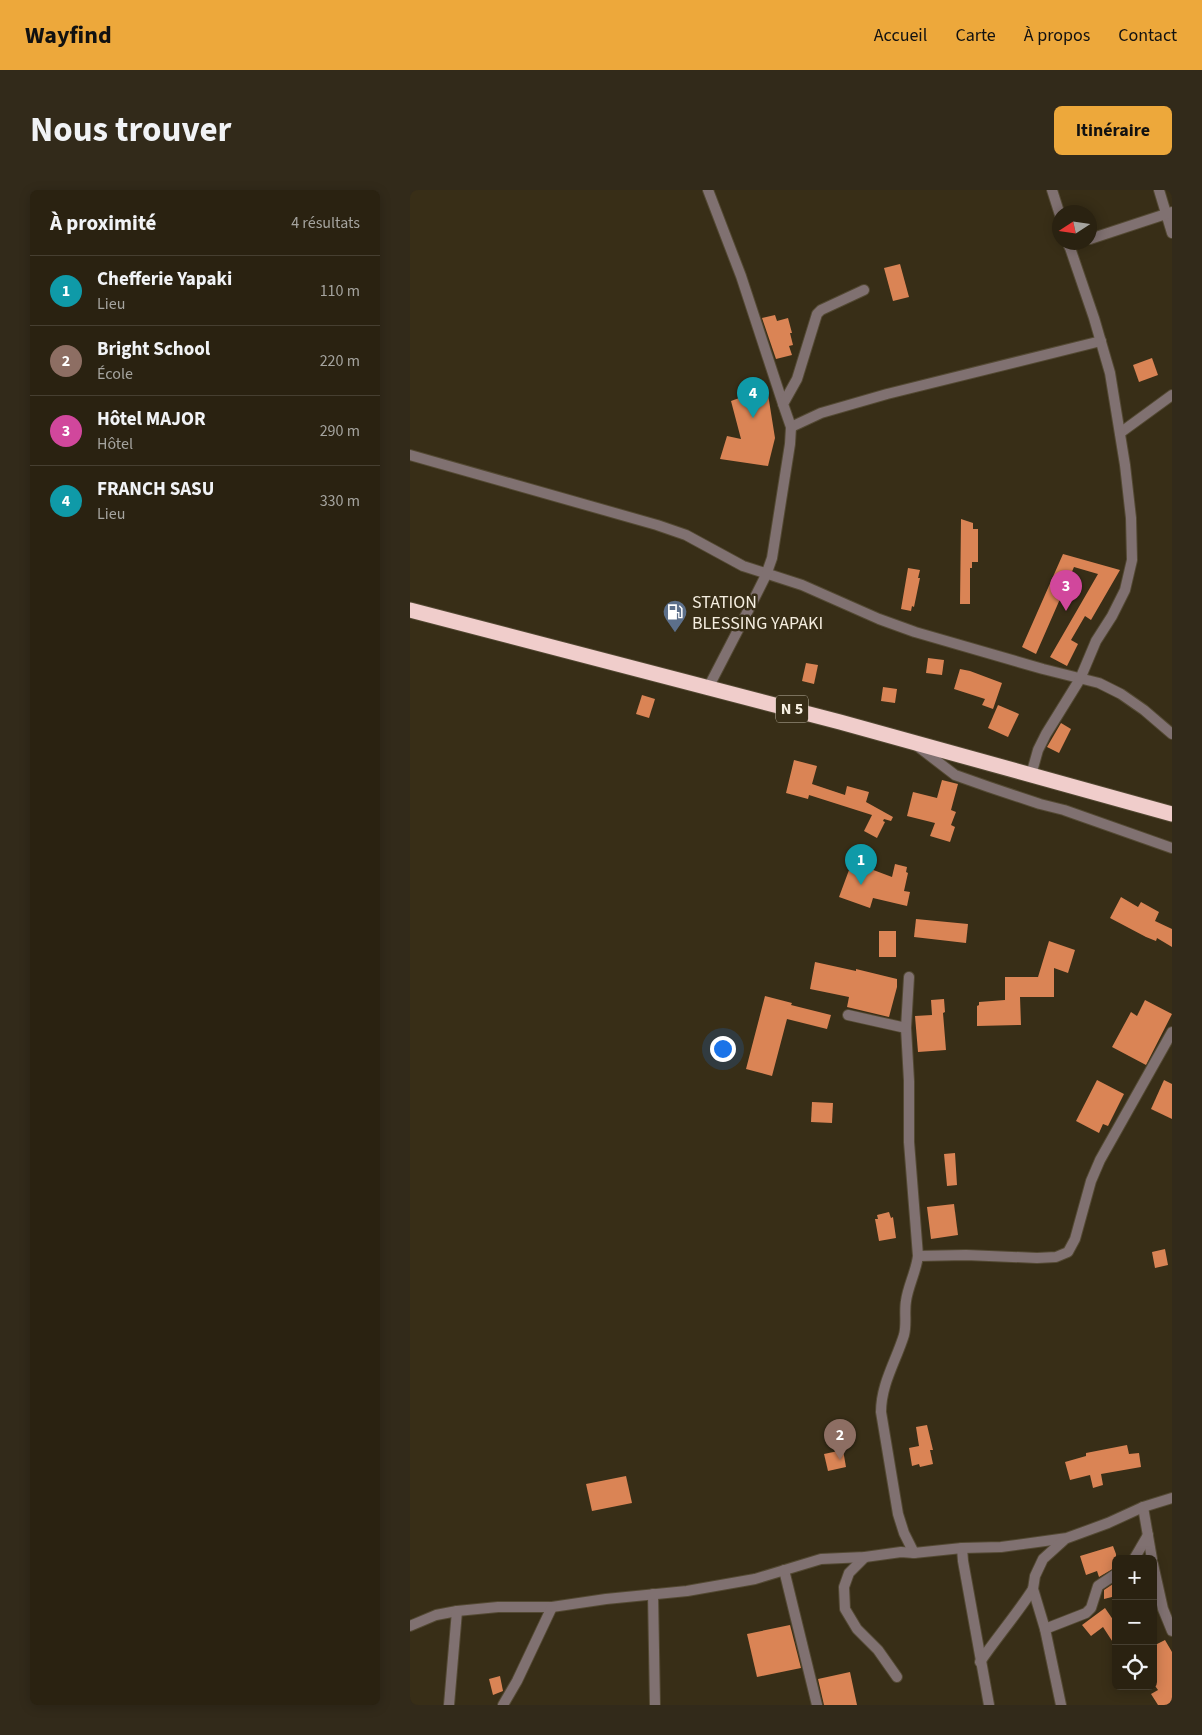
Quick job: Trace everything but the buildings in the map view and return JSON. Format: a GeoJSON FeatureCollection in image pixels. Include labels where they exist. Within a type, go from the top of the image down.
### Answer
{"type":"FeatureCollection","features":[{"type":"Feature","properties":{"kind":"highway","name":"N 5"},"geometry":{"type":"LineString","coordinates":[[410,610],[914,743],[1172,814]]}},
{"type":"Feature","properties":{"kind":"street"},"geometry":{"type":"LineString","coordinates":[[708,190],[742,276],[791,427],[774,549],[766,575],[708,688]]}},
{"type":"Feature","properties":{"kind":"street"},"geometry":{"type":"LineString","coordinates":[[1052,190],[1057,205]]}},
{"type":"Feature","properties":{"kind":"street"},"geometry":{"type":"LineString","coordinates":[[1159,190],[1169,213],[1172,233]]}},
{"type":"Feature","properties":{"kind":"street"},"geometry":{"type":"LineString","coordinates":[[1097,237],[1169,213]]}},
{"type":"Feature","properties":{"kind":"street"},"geometry":{"type":"LineString","coordinates":[[1031,775],[1038,750],[1046,734],[1080,679],[1096,641],[1126,590],[1132,560],[1131,518],[1110,373],[1070,250]]}},
{"type":"Feature","properties":{"kind":"street"},"geometry":{"type":"LineString","coordinates":[[783,404],[797,379],[817,314],[821,310],[864,290]]}},
{"type":"Feature","properties":{"kind":"street"},"geometry":{"type":"LineString","coordinates":[[791,427],[821,413],[887,394],[1101,341]]}},
{"type":"Feature","properties":{"kind":"street"},"geometry":{"type":"LineString","coordinates":[[1120,433],[1172,395]]}},
{"type":"Feature","properties":{"kind":"street"},"geometry":{"type":"LineString","coordinates":[[410,455],[657,525],[686,535],[743,566],[766,575],[802,585],[879,619],[915,632],[1080,679],[1099,682],[1121,694],[1156,719],[1172,734]]}},
{"type":"Feature","properties":{"kind":"street"},"geometry":{"type":"LineString","coordinates":[[914,743],[955,775],[1014,796],[1064,810],[1172,848]]}},
{"type":"Feature","properties":{"kind":"street"},"geometry":{"type":"LineString","coordinates":[[909,977],[906,1028],[909,1142],[918,1256],[916,1269],[906,1299],[905,1332],[897,1356],[888,1374],[881,1399],[882,1420],[898,1514],[904,1533],[914,1553]]}},
{"type":"Feature","properties":{"kind":"street"},"geometry":{"type":"LineString","coordinates":[[848,1015],[906,1028]]}},
{"type":"Feature","properties":{"kind":"street"},"geometry":{"type":"LineString","coordinates":[[918,1256],[966,1255],[1037,1258],[1056,1257],[1068,1252],[1075,1239],[1091,1181],[1100,1160],[1172,1032]]}},
{"type":"Feature","properties":{"kind":"street"},"geometry":{"type":"LineString","coordinates":[[410,1626],[436,1615],[456,1610],[552,1607],[687,1591],[756,1579],[821,1559],[865,1557],[901,1552],[914,1553],[962,1548],[1001,1547],[1066,1538],[1108,1523],[1143,1507],[1172,1498]]}},
{"type":"Feature","properties":{"kind":"street"},"geometry":{"type":"LineString","coordinates":[[1143,1507],[1151,1555]]}},
{"type":"Feature","properties":{"kind":"street"},"geometry":{"type":"LineString","coordinates":[[1136,1555],[1148,1535]]}},
{"type":"Feature","properties":{"kind":"street"},"geometry":{"type":"LineString","coordinates":[[1061,1705],[1045,1629],[1033,1589],[1034,1576],[1043,1558],[1066,1538]]}},
{"type":"Feature","properties":{"kind":"street"},"geometry":{"type":"LineString","coordinates":[[962,1548],[980,1662],[989,1705]]}},
{"type":"Feature","properties":{"kind":"street"},"geometry":{"type":"LineString","coordinates":[[865,1557],[849,1573],[844,1587],[845,1609],[857,1629],[878,1650],[898,1677]]}},
{"type":"Feature","properties":{"kind":"street"},"geometry":{"type":"LineString","coordinates":[[784,1570],[817,1705]]}},
{"type":"Feature","properties":{"kind":"street"},"geometry":{"type":"LineString","coordinates":[[1045,1629],[1086,1613],[1091,1608],[1098,1586],[1112,1577]]}},
{"type":"Feature","properties":{"kind":"street"},"geometry":{"type":"LineString","coordinates":[[1157,1582],[1163,1609],[1172,1631]]}},
{"type":"Feature","properties":{"kind":"street"},"geometry":{"type":"LineString","coordinates":[[980,1662],[1017,1614],[1033,1589]]}},
{"type":"Feature","properties":{"kind":"street"},"geometry":{"type":"LineString","coordinates":[[653,1594],[654,1705]]}},
{"type":"Feature","properties":{"kind":"street"},"geometry":{"type":"LineString","coordinates":[[503,1705],[517,1681],[552,1607]]}},
{"type":"Feature","properties":{"kind":"street"},"geometry":{"type":"LineString","coordinates":[[449,1705],[456,1610]]}},
{"type":"Feature","properties":{"kind":"place","name":"FRANCH SASU"},"geometry":{"type":"Point","coordinates":[753,418]}},
{"type":"Feature","properties":{"kind":"place","name":"Hôtel MAJOR"},"geometry":{"type":"Point","coordinates":[1066,611]}},
{"type":"Feature","properties":{"kind":"place","name":"STATION BLESSING YAPAKI"},"geometry":{"type":"Point","coordinates":[675,633]}},
{"type":"Feature","properties":{"kind":"place","name":"Chefferie Yapaki"},"geometry":{"type":"Point","coordinates":[861,885]}},
{"type":"Feature","properties":{"kind":"place","name":"Bright School"},"geometry":{"type":"Point","coordinates":[840,1460]}}]}
